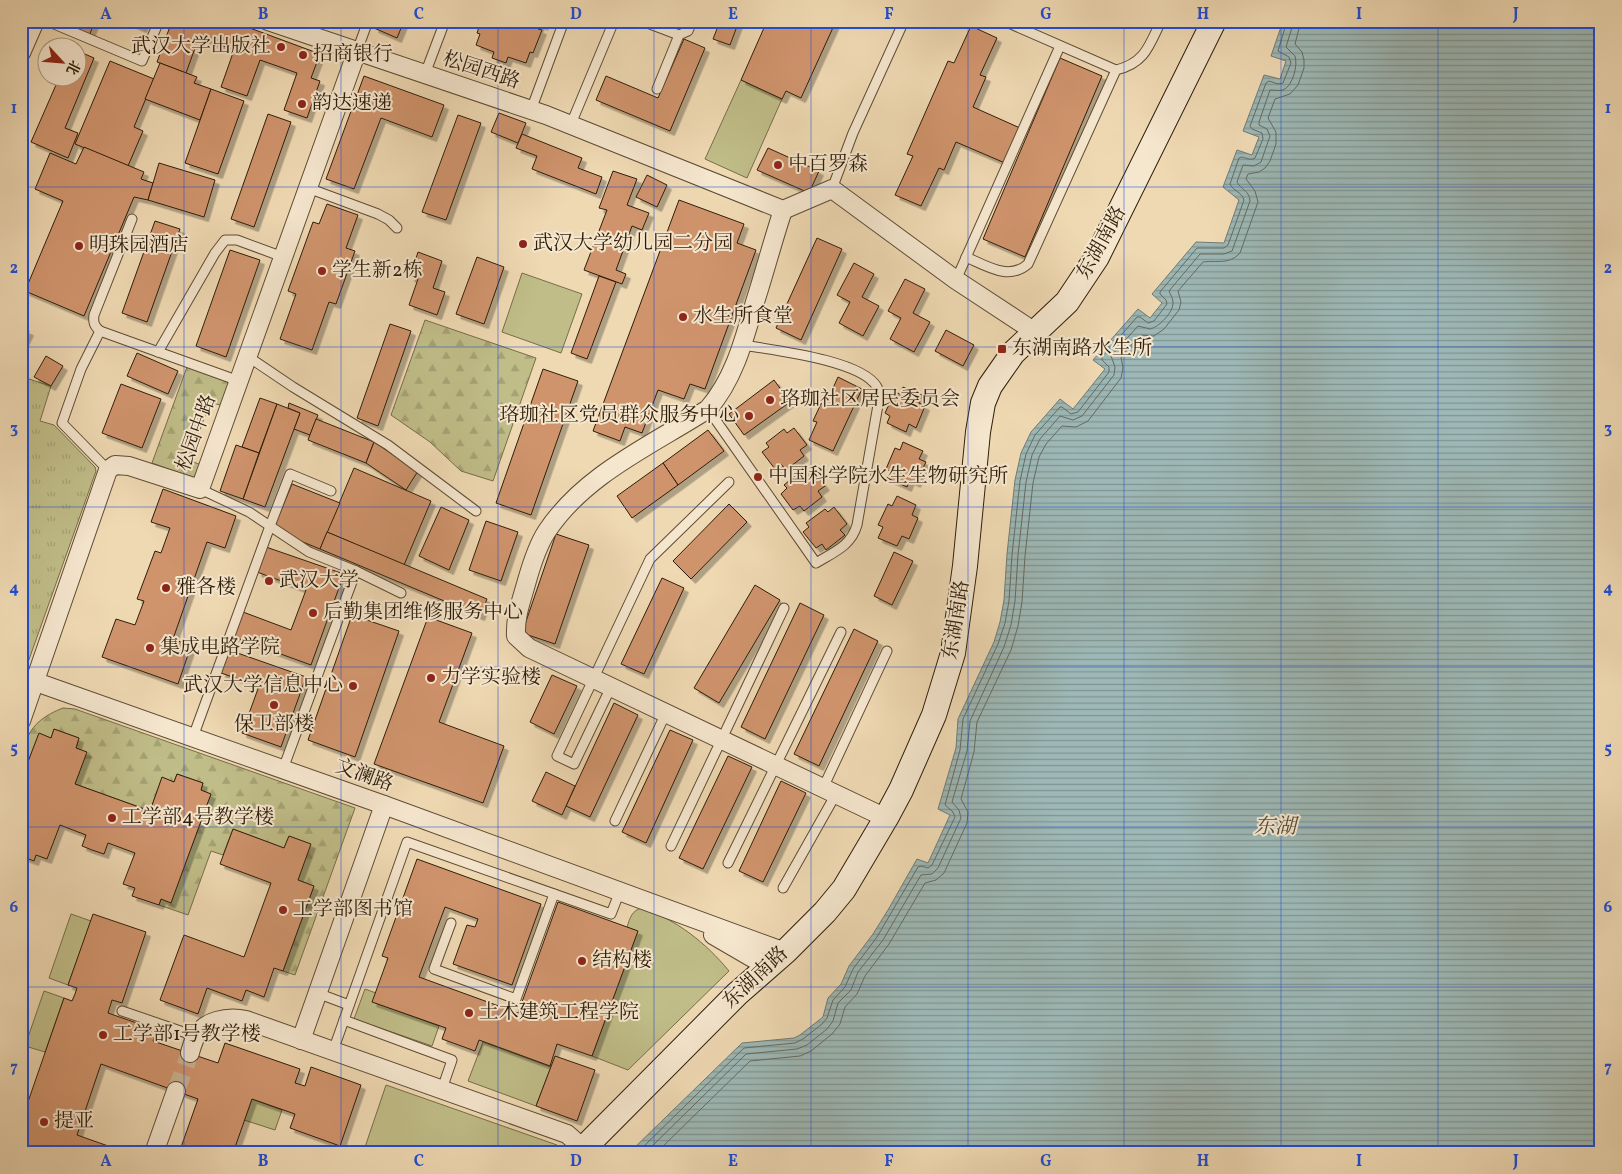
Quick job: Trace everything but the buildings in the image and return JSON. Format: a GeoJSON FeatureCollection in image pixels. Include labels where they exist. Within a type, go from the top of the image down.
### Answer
{"type":"FeatureCollection","features":[{"type":"Feature","properties":{"kind":"street"},"geometry":{"type":"LineString","coordinates":[[21,53],[34,21]]}},
{"type":"Feature","properties":{"kind":"street","name":"松园西路"},"geometry":{"type":"LineString","coordinates":[[268,21],[571,124],[783,210]]}},
{"type":"Feature","properties":{"kind":"street","name":"东湖南路"},"geometry":{"type":"LineString","coordinates":[[581,1150],[737,994],[825,912],[844,889],[886,818],[901,790],[934,716],[953,653],[964,575],[978,432],[983,403],[990,386],[1013,353],[1067,302],[1097,257],[1214,21]]}},
{"type":"Feature","properties":{"kind":"street","name":"松园中路"},"geometry":{"type":"LineString","coordinates":[[108,470],[115,465],[129,466],[200,489],[357,51]]}},
{"type":"Feature","properties":{"kind":"street"},"geometry":{"type":"LineString","coordinates":[[886,818],[529,648],[520,642],[516,636],[515,622],[529,572],[546,532],[576,497],[597,478],[708,409],[718,397],[730,376],[743,345],[783,210],[832,189],[956,280],[1035,332]]}},
{"type":"Feature","properties":{"kind":"street"},"geometry":{"type":"LineString","coordinates":[[21,720],[36,682],[108,470]]}},
{"type":"Feature","properties":{"kind":"street","name":"文澜路"},"geometry":{"type":"LineString","coordinates":[[36,682],[384,805],[620,892],[676,913],[776,959]]}},
{"type":"Feature","properties":{"kind":"street"},"geometry":{"type":"LineString","coordinates":[[301,1040],[384,805]]}},
{"type":"Feature","properties":{"kind":"street"},"geometry":{"type":"LineString","coordinates":[[190,1054],[195,1036],[211,1023],[229,1018],[246,1020],[567,1134],[581,1150]]}},
{"type":"Feature","properties":{"kind":"street"},"geometry":{"type":"LineString","coordinates":[[154,1153],[176,1091]]}},
{"type":"Feature","properties":{"kind":"lane"},"geometry":{"type":"LineString","coordinates":[[47,21],[142,61],[159,21]]}},
{"type":"Feature","properties":{"kind":"lane"},"geometry":{"type":"LineString","coordinates":[[357,51],[368,21]]}},
{"type":"Feature","properties":{"kind":"lane"},"geometry":{"type":"LineString","coordinates":[[425,74],[445,21]]}},
{"type":"Feature","properties":{"kind":"lane"},"geometry":{"type":"LineString","coordinates":[[531,110],[564,21]]}},
{"type":"Feature","properties":{"kind":"lane"},"geometry":{"type":"LineString","coordinates":[[571,124],[614,21]]}},
{"type":"Feature","properties":{"kind":"lane"},"geometry":{"type":"LineString","coordinates":[[642,21],[679,35]]}},
{"type":"Feature","properties":{"kind":"lane"},"geometry":{"type":"LineString","coordinates":[[657,89],[679,35],[688,31],[692,21]]}},
{"type":"Feature","properties":{"kind":"lane"},"geometry":{"type":"LineString","coordinates":[[832,189],[854,133],[904,21]]}},
{"type":"Feature","properties":{"kind":"lane"},"geometry":{"type":"LineString","coordinates":[[1004,21],[1116,70],[1130,66],[1141,58],[1148,50],[1160,21]]}},
{"type":"Feature","properties":{"kind":"lane"},"geometry":{"type":"LineString","coordinates":[[956,280],[1060,46]]}},
{"type":"Feature","properties":{"kind":"lane"},"geometry":{"type":"LineString","coordinates":[[966,257],[1001,272],[1018,272],[1028,264],[1116,70]]}},
{"type":"Feature","properties":{"kind":"lane"},"geometry":{"type":"LineString","coordinates":[[308,188],[378,214],[389,220],[397,228]]}},
{"type":"Feature","properties":{"kind":"lane"},"geometry":{"type":"LineString","coordinates":[[132,220],[94,315],[95,326],[100,331],[239,381]]}},
{"type":"Feature","properties":{"kind":"lane"},"geometry":{"type":"LineString","coordinates":[[158,352],[215,253],[225,240],[237,240],[283,257]]}},
{"type":"Feature","properties":{"kind":"lane"},"geometry":{"type":"LineString","coordinates":[[100,331],[78,376],[62,423],[108,470]]}},
{"type":"Feature","properties":{"kind":"lane"},"geometry":{"type":"LineString","coordinates":[[708,409],[816,563],[850,542],[857,525],[878,405],[880,393],[877,386],[872,380],[840,364],[816,357],[743,345]]}},
{"type":"Feature","properties":{"kind":"lane"},"geometry":{"type":"LineString","coordinates":[[247,356],[293,388],[388,445],[476,511]]}},
{"type":"Feature","properties":{"kind":"lane"},"geometry":{"type":"LineString","coordinates":[[193,737],[290,474],[331,491]]}},
{"type":"Feature","properties":{"kind":"lane"},"geometry":{"type":"LineString","coordinates":[[611,687],[574,764],[557,756],[650,559],[729,482]]}},
{"type":"Feature","properties":{"kind":"lane"},"geometry":{"type":"LineString","coordinates":[[200,489],[242,508],[309,552],[401,593]]}},
{"type":"Feature","properties":{"kind":"lane"},"geometry":{"type":"LineString","coordinates":[[283,770],[356,572]]}},
{"type":"Feature","properties":{"kind":"lane"},"geometry":{"type":"LineString","coordinates":[[671,846],[784,608]]}},
{"type":"Feature","properties":{"kind":"lane"},"geometry":{"type":"LineString","coordinates":[[728,863],[840,632]]}},
{"type":"Feature","properties":{"kind":"lane"},"geometry":{"type":"LineString","coordinates":[[783,888],[830,791],[887,651]]}},
{"type":"Feature","properties":{"kind":"lane"},"geometry":{"type":"LineString","coordinates":[[615,821],[666,713]]}},
{"type":"Feature","properties":{"kind":"lane"},"geometry":{"type":"LineString","coordinates":[[333,1050],[407,842],[611,914],[620,892]]}},
{"type":"Feature","properties":{"kind":"lane"},"geometry":{"type":"LineString","coordinates":[[451,923],[434,969],[516,998],[554,894]]}},
{"type":"Feature","properties":{"kind":"lane"},"geometry":{"type":"LineString","coordinates":[[317,993],[349,1005]]}},
{"type":"Feature","properties":{"kind":"lane"},"geometry":{"type":"LineString","coordinates":[[122,1011],[195,1036]]}},
{"type":"Feature","properties":{"kind":"lane"},"geometry":{"type":"LineString","coordinates":[[344,1020],[452,1060],[442,1089]]}},
{"type":"Feature","properties":{"kind":"green space"},"geometry":{"type":"Polygon","coordinates":[[[741,80],[782,99],[747,178],[705,159],[741,80]]]}},
{"type":"Feature","properties":{"kind":"green space"},"geometry":{"type":"Polygon","coordinates":[[[522,273],[582,294],[561,353],[502,332],[522,273]]]}},
{"type":"Feature","properties":{"kind":"green space"},"geometry":{"type":"Polygon","coordinates":[[[425,320],[536,358],[493,481],[461,471],[430,442],[391,415],[425,320]]]}},
{"type":"Feature","properties":{"kind":"green space"},"geometry":{"type":"Polygon","coordinates":[[[187,367],[231,383],[223,406],[210,402],[189,460],[201,465],[196,479],[152,463],[187,367]]]}},
{"type":"Feature","properties":{"kind":"green space"},"geometry":{"type":"Polygon","coordinates":[[[29,379],[51,386],[40,421],[54,425],[95,467],[96,471],[21,682],[21,386],[29,379]]]}},
{"type":"Feature","properties":{"kind":"green space"},"geometry":{"type":"Polygon","coordinates":[[[63,708],[75,709],[355,808],[295,975],[283,971],[314,886],[298,880],[310,844],[289,836],[284,848],[233,829],[223,855],[211,851],[188,915],[159,905],[161,899],[171,902],[210,794],[201,790],[203,783],[177,774],[174,782],[162,778],[150,811],[75,784],[86,752],[76,748],[79,738],[54,729],[51,738],[39,734],[21,781],[22,756],[33,727],[41,720],[63,708]]]}},
{"type":"Feature","properties":{"kind":"green space"},"geometry":{"type":"Polygon","coordinates":[[[642,908],[679,926],[711,951],[729,971],[628,1070],[592,1056],[637,931],[627,927],[630,918],[642,908]]]}},
{"type":"Feature","properties":{"kind":"green space"},"geometry":{"type":"Polygon","coordinates":[[[71,914],[91,921],[68,985],[49,978],[71,914]]]}},
{"type":"Feature","properties":{"kind":"green space"},"geometry":{"type":"Polygon","coordinates":[[[365,989],[376,993],[373,1002],[439,1026],[432,1046],[354,1019],[365,989]]]}},
{"type":"Feature","properties":{"kind":"green space"},"geometry":{"type":"Polygon","coordinates":[[[44,991],[64,998],[45,1052],[25,1046],[44,991]]]}},
{"type":"Feature","properties":{"kind":"green space"},"geometry":{"type":"Polygon","coordinates":[[[483,1042],[551,1067],[536,1106],[468,1081],[483,1042]]]}},
{"type":"Feature","properties":{"kind":"green space"},"geometry":{"type":"Polygon","coordinates":[[[386,1085],[557,1145],[550,1153],[363,1153],[386,1085]]]}},
{"type":"Feature","properties":{"kind":"green space"},"geometry":{"type":"Polygon","coordinates":[[[252,1099],[282,1110],[275,1130],[244,1120],[252,1099]]]}},
{"type":"Feature","properties":{"kind":"water","name":"东湖"},"geometry":{"type":"Polygon","coordinates":[[[1283,21],[1601,21],[1601,1153],[629,1153],[742,1043],[794,1038],[823,1017],[828,998],[841,984],[849,966],[873,934],[917,859],[928,863],[950,815],[938,809],[956,748],[958,719],[994,642],[1000,622],[1004,600],[1015,480],[1021,453],[1031,432],[1060,399],[1073,409],[1105,369],[1093,360],[1138,309],[1150,318],[1162,303],[1152,294],[1196,242],[1224,243],[1239,200],[1223,187],[1237,150],[1252,155],[1259,137],[1243,131],[1264,75],[1280,79],[1286,61],[1271,56],[1283,21]]]}},
{"type":"Feature","properties":{"kind":"tunnel"},"geometry":{"type":"LineString","coordinates":[[176,1091],[190,1053]]}},
{"type":"Feature","properties":{"kind":"place","name":"武汉大学出版社"},"geometry":{"type":"Point","coordinates":[281,47]}},
{"type":"Feature","properties":{"kind":"place","name":"招商银行"},"geometry":{"type":"Point","coordinates":[303,55]}},
{"type":"Feature","properties":{"kind":"place","name":"韵达速递"},"geometry":{"type":"Point","coordinates":[302,104]}},
{"type":"Feature","properties":{"kind":"place","name":"中百罗森"},"geometry":{"type":"Point","coordinates":[778,165]}},
{"type":"Feature","properties":{"kind":"place","name":"武汉大学幼儿园二分园"},"geometry":{"type":"Point","coordinates":[523,244]}},
{"type":"Feature","properties":{"kind":"place","name":"明珠园酒店"},"geometry":{"type":"Point","coordinates":[79,246]}},
{"type":"Feature","properties":{"kind":"place","name":"学生新2栋"},"geometry":{"type":"Point","coordinates":[322,271]}},
{"type":"Feature","properties":{"kind":"place","name":"水生所食堂"},"geometry":{"type":"Point","coordinates":[683,317]}},
{"type":"Feature","properties":{"kind":"place","name":"东湖南路水生所"},"geometry":{"type":"Point","coordinates":[1002,349]}},
{"type":"Feature","properties":{"kind":"place","name":"珞珈社区居民委员会"},"geometry":{"type":"Point","coordinates":[770,400]}},
{"type":"Feature","properties":{"kind":"place","name":"珞珈社区党员群众服务中心"},"geometry":{"type":"Point","coordinates":[749,416]}},
{"type":"Feature","properties":{"kind":"place","name":"中国科学院水生生物研究所"},"geometry":{"type":"Point","coordinates":[758,477]}},
{"type":"Feature","properties":{"kind":"place","name":"武汉大学"},"geometry":{"type":"Point","coordinates":[269,581]}},
{"type":"Feature","properties":{"kind":"place","name":"雅各楼"},"geometry":{"type":"Point","coordinates":[166,588]}},
{"type":"Feature","properties":{"kind":"place","name":"后勤集团维修服务中心"},"geometry":{"type":"Point","coordinates":[313,613]}},
{"type":"Feature","properties":{"kind":"place","name":"集成电路学院"},"geometry":{"type":"Point","coordinates":[150,648]}},
{"type":"Feature","properties":{"kind":"place","name":"力学实验楼"},"geometry":{"type":"Point","coordinates":[431,678]}},
{"type":"Feature","properties":{"kind":"place","name":"武汉大学信息中心"},"geometry":{"type":"Point","coordinates":[353,686]}},
{"type":"Feature","properties":{"kind":"place","name":"保卫部楼"},"geometry":{"type":"Point","coordinates":[274,705]}},
{"type":"Feature","properties":{"kind":"place","name":"工学部4号教学楼"},"geometry":{"type":"Point","coordinates":[112,818]}},
{"type":"Feature","properties":{"kind":"place","name":"工学部图书馆"},"geometry":{"type":"Point","coordinates":[283,910]}},
{"type":"Feature","properties":{"kind":"place","name":"结构楼"},"geometry":{"type":"Point","coordinates":[582,961]}},
{"type":"Feature","properties":{"kind":"place","name":"土木建筑工程学院"},"geometry":{"type":"Point","coordinates":[469,1013]}},
{"type":"Feature","properties":{"kind":"place","name":"工学部1号教学楼"},"geometry":{"type":"Point","coordinates":[103,1035]}},
{"type":"Feature","properties":{"kind":"place","name":"提亚"},"geometry":{"type":"Point","coordinates":[44,1122]}}]}
